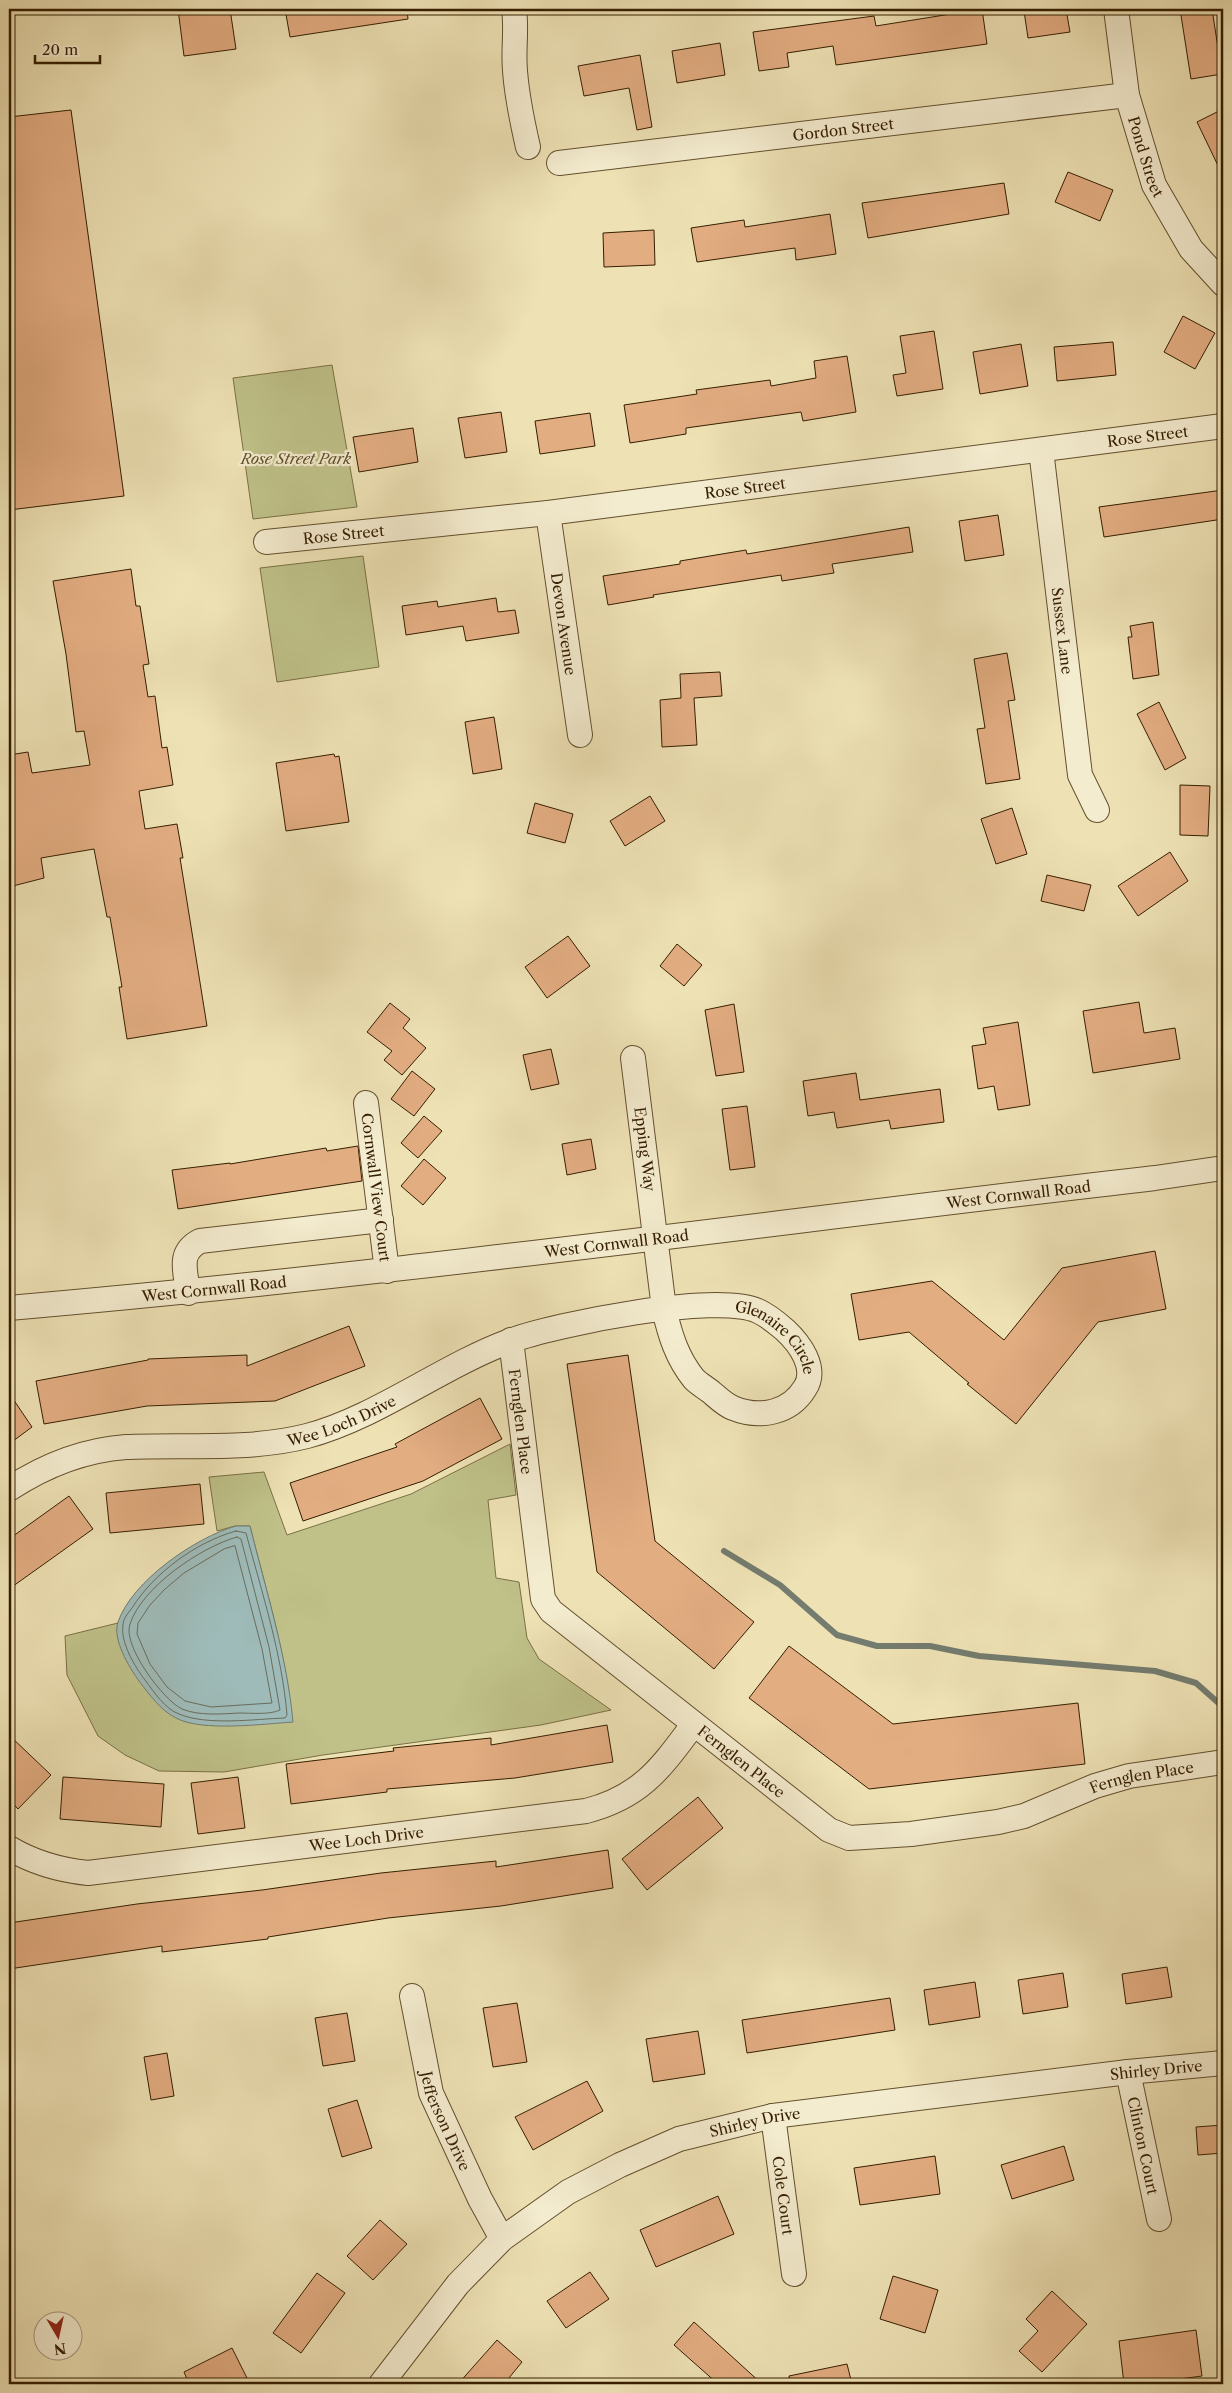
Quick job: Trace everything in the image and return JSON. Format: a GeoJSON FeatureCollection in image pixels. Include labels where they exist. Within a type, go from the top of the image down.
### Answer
{"type":"FeatureCollection","features":[{"type":"Feature","properties":{"kind":"street"},"geometry":{"type":"LineString","coordinates":[[514,9],[517,93],[528,147]]}},
{"type":"Feature","properties":{"kind":"street","name":"Pond Street"},"geometry":{"type":"LineString","coordinates":[[1116,9],[1127,95],[1154,185],[1191,249],[1223,284]]}},
{"type":"Feature","properties":{"kind":"street","name":"Gordon Street"},"geometry":{"type":"LineString","coordinates":[[559,162],[1127,95]]}},
{"type":"Feature","properties":{"kind":"street","name":"Rose Street"},"geometry":{"type":"LineString","coordinates":[[266,542],[548,513],[1223,426]]}},
{"type":"Feature","properties":{"kind":"street","name":"Sussex Lane"},"geometry":{"type":"LineString","coordinates":[[1041,450],[1080,775],[1097,810]]}},
{"type":"Feature","properties":{"kind":"street","name":"Devon Avenue"},"geometry":{"type":"LineString","coordinates":[[548,513],[580,735]]}},
{"type":"Feature","properties":{"kind":"street","name":"Epping Way"},"geometry":{"type":"LineString","coordinates":[[633,1058],[656,1239]]}},
{"type":"Feature","properties":{"kind":"street","name":"Cornwall View Court"},"geometry":{"type":"LineString","coordinates":[[366,1103],[387,1271]]}},
{"type":"Feature","properties":{"kind":"street","name":"West Cornwall Road"},"geometry":{"type":"LineString","coordinates":[[9,1308],[188,1293],[387,1271],[1223,1168]]}},
{"type":"Feature","properties":{"kind":"street"},"geometry":{"type":"LineString","coordinates":[[188,1293],[184,1254],[190,1246],[200,1241],[381,1220]]}},
{"type":"Feature","properties":{"kind":"street","name":"Glenaire Circle"},"geometry":{"type":"LineString","coordinates":[[656,1239],[664,1309],[674,1347],[695,1380],[731,1408],[754,1414],[773,1414],[791,1403],[806,1387],[810,1373],[805,1356],[795,1340],[783,1328],[758,1311],[729,1305],[664,1309]]}},
{"type":"Feature","properties":{"kind":"street","name":"Wee Loch Drive"},"geometry":{"type":"LineString","coordinates":[[9,1489],[28,1476],[51,1465],[98,1451],[125,1448],[257,1445],[310,1436],[345,1422],[465,1361],[511,1340],[565,1326],[664,1309]]}},
{"type":"Feature","properties":{"kind":"street","name":"Fernglen Place"},"geometry":{"type":"LineString","coordinates":[[511,1340],[543,1599],[551,1611],[693,1725],[829,1830],[849,1838],[911,1834],[998,1822],[1024,1816],[1095,1786],[1129,1776],[1223,1762]]}},
{"type":"Feature","properties":{"kind":"street","name":"Wee Loch Drive"},"geometry":{"type":"LineString","coordinates":[[9,1848],[47,1866],[67,1871],[88,1873],[586,1811],[622,1799],[653,1777],[693,1725]]}},
{"type":"Feature","properties":{"kind":"street","name":"Jefferson Drive"},"geometry":{"type":"LineString","coordinates":[[412,1996],[431,2093],[480,2199],[502,2239]]}},
{"type":"Feature","properties":{"kind":"street","name":"Shirley Drive"},"geometry":{"type":"LineString","coordinates":[[381,2384],[458,2284],[502,2239],[568,2192],[620,2165],[679,2139],[773,2116],[1128,2072],[1223,2063]]}},
{"type":"Feature","properties":{"kind":"street","name":"Clinton Court"},"geometry":{"type":"LineString","coordinates":[[1128,2072],[1159,2219]]}},
{"type":"Feature","properties":{"kind":"street","name":"Cole Court"},"geometry":{"type":"LineString","coordinates":[[773,2116],[794,2274]]}},
{"type":"Feature","properties":{"kind":"green space","name":"Rose Street Park"},"geometry":{"type":"Polygon","coordinates":[[[332,365],[357,507],[253,519],[233,378],[332,365]]]}},
{"type":"Feature","properties":{"kind":"green space"},"geometry":{"type":"Polygon","coordinates":[[[363,556],[379,667],[277,682],[260,568],[363,556]]]}},
{"type":"Feature","properties":{"kind":"green space"},"geometry":{"type":"Polygon","coordinates":[[[510,1444],[516,1495],[488,1500],[496,1578],[519,1582],[527,1638],[539,1659],[611,1710],[541,1725],[323,1755],[224,1772],[159,1771],[125,1755],[98,1736],[67,1675],[65,1636],[118,1623],[118,1639],[292,1722],[281,1648],[250,1526],[235,1526],[217,1531],[209,1477],[264,1472],[287,1535],[411,1494],[510,1444]]]}},
{"type":"Feature","properties":{"kind":"water"},"geometry":{"type":"Polygon","coordinates":[[[236,1526],[250,1526],[281,1648],[293,1722],[216,1726],[201,1725],[176,1718],[160,1706],[139,1681],[122,1653],[119,1644],[117,1636],[118,1622],[125,1607],[137,1591],[167,1563],[185,1550],[236,1526]]]}},
{"type":"Feature","properties":{"kind":"building"},"geometry":{"type":"Polygon","coordinates":[[[178,9],[230,9],[236,49],[184,56],[178,9]]]}},
{"type":"Feature","properties":{"kind":"building"},"geometry":{"type":"Polygon","coordinates":[[[285,9],[407,9],[408,19],[290,37],[285,9]]]}},
{"type":"Feature","properties":{"kind":"building"},"geometry":{"type":"Polygon","coordinates":[[[982,9],[987,44],[836,65],[833,46],[787,53],[789,67],[759,71],[753,32],[874,16],[876,26],[982,9]]]}},
{"type":"Feature","properties":{"kind":"building"},"geometry":{"type":"Polygon","coordinates":[[[1066,9],[1070,32],[1028,38],[1024,11],[1066,9]]]}},
{"type":"Feature","properties":{"kind":"building"},"geometry":{"type":"Polygon","coordinates":[[[1180,9],[1212,9],[1222,74],[1191,79],[1180,9]]]}},
{"type":"Feature","properties":{"kind":"building"},"geometry":{"type":"Polygon","coordinates":[[[720,43],[725,75],[677,83],[672,51],[720,43]]]}},
{"type":"Feature","properties":{"kind":"building"},"geometry":{"type":"Polygon","coordinates":[[[640,55],[652,127],[637,130],[629,88],[584,96],[578,66],[640,55]]]}},
{"type":"Feature","properties":{"kind":"building"},"geometry":{"type":"Polygon","coordinates":[[[1223,109],[1223,176],[1197,122],[1223,109]]]}},
{"type":"Feature","properties":{"kind":"building"},"geometry":{"type":"Polygon","coordinates":[[[71,110],[124,496],[9,510],[9,117],[71,110]]]}},
{"type":"Feature","properties":{"kind":"building"},"geometry":{"type":"Polygon","coordinates":[[[1068,172],[1113,190],[1100,221],[1055,202],[1068,172]]]}},
{"type":"Feature","properties":{"kind":"building"},"geometry":{"type":"Polygon","coordinates":[[[1004,183],[1009,214],[868,238],[862,203],[1004,183]]]}},
{"type":"Feature","properties":{"kind":"building"},"geometry":{"type":"Polygon","coordinates":[[[830,214],[836,254],[796,260],[795,248],[697,262],[691,228],[744,220],[745,227],[830,214]]]}},
{"type":"Feature","properties":{"kind":"building"},"geometry":{"type":"Polygon","coordinates":[[[654,230],[655,265],[604,267],[603,233],[654,230]]]}},
{"type":"Feature","properties":{"kind":"building"},"geometry":{"type":"Polygon","coordinates":[[[1183,316],[1215,333],[1195,369],[1164,352],[1183,316]]]}},
{"type":"Feature","properties":{"kind":"building"},"geometry":{"type":"Polygon","coordinates":[[[934,331],[943,389],[897,396],[893,375],[906,373],[900,336],[934,331]]]}},
{"type":"Feature","properties":{"kind":"building"},"geometry":{"type":"Polygon","coordinates":[[[1113,342],[1116,375],[1057,381],[1054,347],[1113,342]]]}},
{"type":"Feature","properties":{"kind":"building"},"geometry":{"type":"Polygon","coordinates":[[[1021,344],[1028,386],[980,394],[973,352],[1021,344]]]}},
{"type":"Feature","properties":{"kind":"building"},"geometry":{"type":"Polygon","coordinates":[[[847,356],[856,412],[803,421],[801,412],[686,428],[686,434],[630,443],[624,405],[697,394],[696,390],[770,380],[771,386],[816,378],[814,361],[847,356]]]}},
{"type":"Feature","properties":{"kind":"building"},"geometry":{"type":"Polygon","coordinates":[[[501,412],[507,452],[465,458],[458,418],[501,412]]]}},
{"type":"Feature","properties":{"kind":"building"},"geometry":{"type":"Polygon","coordinates":[[[590,413],[595,446],[540,454],[535,421],[590,413]]]}},
{"type":"Feature","properties":{"kind":"building"},"geometry":{"type":"Polygon","coordinates":[[[413,428],[418,462],[359,472],[353,437],[413,428]]]}},
{"type":"Feature","properties":{"kind":"building"},"geometry":{"type":"Polygon","coordinates":[[[1223,490],[1223,519],[1104,537],[1099,507],[1223,490]]]}},
{"type":"Feature","properties":{"kind":"building"},"geometry":{"type":"Polygon","coordinates":[[[998,515],[1004,555],[965,561],[959,521],[998,515]]]}},
{"type":"Feature","properties":{"kind":"building"},"geometry":{"type":"Polygon","coordinates":[[[909,527],[913,552],[832,564],[834,573],[782,581],[781,575],[653,595],[654,597],[608,605],[603,576],[680,564],[680,561],[746,550],[747,554],[909,527]]]}},
{"type":"Feature","properties":{"kind":"building"},"geometry":{"type":"Polygon","coordinates":[[[131,569],[136,606],[140,606],[149,664],[143,665],[148,697],[155,696],[162,748],[167,747],[173,785],[139,791],[145,829],[177,824],[183,858],[180,858],[207,1026],[127,1039],[119,987],[122,987],[110,917],[107,917],[94,849],[41,858],[44,878],[9,887],[9,755],[28,752],[32,773],[90,765],[84,731],[76,732],[66,654],[53,581],[131,569]]]}},
{"type":"Feature","properties":{"kind":"building"},"geometry":{"type":"Polygon","coordinates":[[[496,598],[498,612],[515,610],[519,633],[466,641],[463,626],[406,635],[402,606],[437,601],[438,607],[496,598]]]}},
{"type":"Feature","properties":{"kind":"building"},"geometry":{"type":"Polygon","coordinates":[[[1153,622],[1159,675],[1133,679],[1128,637],[1132,637],[1130,626],[1153,622]]]}},
{"type":"Feature","properties":{"kind":"building"},"geometry":{"type":"Polygon","coordinates":[[[1007,653],[1015,700],[1008,701],[1020,779],[986,784],[977,729],[985,728],[974,659],[1007,653]]]}},
{"type":"Feature","properties":{"kind":"building"},"geometry":{"type":"Polygon","coordinates":[[[720,672],[722,696],[694,698],[697,745],[662,747],[660,700],[681,698],[680,674],[720,672]]]}},
{"type":"Feature","properties":{"kind":"building"},"geometry":{"type":"Polygon","coordinates":[[[1159,702],[1186,758],[1165,770],[1137,714],[1159,702]]]}},
{"type":"Feature","properties":{"kind":"building"},"geometry":{"type":"Polygon","coordinates":[[[494,717],[502,769],[473,774],[465,722],[494,717]]]}},
{"type":"Feature","properties":{"kind":"building"},"geometry":{"type":"Polygon","coordinates":[[[334,754],[335,757],[339,756],[349,822],[286,831],[276,763],[334,754]]]}},
{"type":"Feature","properties":{"kind":"building"},"geometry":{"type":"Polygon","coordinates":[[[1180,785],[1210,786],[1208,836],[1180,835],[1180,785]]]}},
{"type":"Feature","properties":{"kind":"building"},"geometry":{"type":"Polygon","coordinates":[[[650,796],[665,821],[625,846],[610,821],[650,796]]]}},
{"type":"Feature","properties":{"kind":"building"},"geometry":{"type":"Polygon","coordinates":[[[535,803],[573,814],[565,843],[527,833],[535,803]]]}},
{"type":"Feature","properties":{"kind":"building"},"geometry":{"type":"Polygon","coordinates":[[[1012,808],[1027,854],[996,864],[981,819],[1012,808]]]}},
{"type":"Feature","properties":{"kind":"building"},"geometry":{"type":"Polygon","coordinates":[[[1170,852],[1188,881],[1138,916],[1118,886],[1170,852]]]}},
{"type":"Feature","properties":{"kind":"building"},"geometry":{"type":"Polygon","coordinates":[[[1047,875],[1091,885],[1084,911],[1041,901],[1047,875]]]}},
{"type":"Feature","properties":{"kind":"building"},"geometry":{"type":"Polygon","coordinates":[[[568,936],[590,966],[547,998],[525,967],[568,936]]]}},
{"type":"Feature","properties":{"kind":"building"},"geometry":{"type":"Polygon","coordinates":[[[677,944],[702,965],[684,986],[660,966],[677,944]]]}},
{"type":"Feature","properties":{"kind":"building"},"geometry":{"type":"Polygon","coordinates":[[[1139,1002],[1144,1033],[1175,1028],[1180,1059],[1093,1073],[1083,1011],[1139,1002]]]}},
{"type":"Feature","properties":{"kind":"building"},"geometry":{"type":"Polygon","coordinates":[[[390,1003],[410,1019],[403,1028],[426,1048],[402,1075],[384,1060],[392,1051],[367,1032],[390,1003]]]}},
{"type":"Feature","properties":{"kind":"building"},"geometry":{"type":"Polygon","coordinates":[[[734,1004],[744,1072],[716,1076],[705,1010],[734,1004]]]}},
{"type":"Feature","properties":{"kind":"building"},"geometry":{"type":"Polygon","coordinates":[[[1018,1022],[1030,1105],[998,1110],[994,1086],[978,1089],[972,1046],[986,1044],[983,1028],[1018,1022]]]}},
{"type":"Feature","properties":{"kind":"building"},"geometry":{"type":"Polygon","coordinates":[[[551,1049],[559,1084],[531,1090],[523,1055],[551,1049]]]}},
{"type":"Feature","properties":{"kind":"building"},"geometry":{"type":"Polygon","coordinates":[[[412,1071],[435,1089],[414,1116],[391,1099],[412,1071]]]}},
{"type":"Feature","properties":{"kind":"building"},"geometry":{"type":"Polygon","coordinates":[[[856,1073],[860,1100],[940,1089],[944,1122],[891,1129],[889,1120],[837,1128],[834,1112],[808,1116],[803,1081],[856,1073]]]}},
{"type":"Feature","properties":{"kind":"building"},"geometry":{"type":"Polygon","coordinates":[[[747,1106],[755,1167],[730,1170],[722,1109],[747,1106]]]}},
{"type":"Feature","properties":{"kind":"building"},"geometry":{"type":"Polygon","coordinates":[[[424,1116],[442,1131],[418,1158],[401,1143],[424,1116]]]}},
{"type":"Feature","properties":{"kind":"building"},"geometry":{"type":"Polygon","coordinates":[[[591,1139],[596,1169],[567,1175],[562,1144],[591,1139]]]}},
{"type":"Feature","properties":{"kind":"building"},"geometry":{"type":"Polygon","coordinates":[[[358,1146],[362,1181],[178,1209],[172,1170],[230,1164],[326,1148],[327,1151],[358,1146]]]}},
{"type":"Feature","properties":{"kind":"building"},"geometry":{"type":"Polygon","coordinates":[[[424,1159],[446,1178],[423,1205],[401,1186],[424,1159]]]}},
{"type":"Feature","properties":{"kind":"building"},"geometry":{"type":"Polygon","coordinates":[[[1155,1251],[1166,1309],[1098,1322],[1016,1424],[967,1384],[969,1383],[909,1332],[859,1340],[851,1294],[932,1281],[1004,1340],[1062,1268],[1155,1251]]]}},
{"type":"Feature","properties":{"kind":"building"},"geometry":{"type":"Polygon","coordinates":[[[349,1326],[365,1366],[275,1401],[147,1406],[44,1424],[36,1381],[148,1359],[247,1355],[247,1366],[349,1326]]]}},
{"type":"Feature","properties":{"kind":"building"},"geometry":{"type":"Polygon","coordinates":[[[628,1355],[655,1541],[754,1622],[714,1669],[597,1572],[567,1364],[628,1355]]]}},
{"type":"Feature","properties":{"kind":"building"},"geometry":{"type":"Polygon","coordinates":[[[9,1393],[32,1427],[9,1444],[9,1393]]]}},
{"type":"Feature","properties":{"kind":"building"},"geometry":{"type":"Polygon","coordinates":[[[480,1398],[502,1439],[423,1481],[303,1521],[290,1483],[397,1447],[395,1444],[480,1398]]]}},
{"type":"Feature","properties":{"kind":"building"},"geometry":{"type":"Polygon","coordinates":[[[200,1484],[204,1524],[110,1533],[106,1493],[200,1484]]]}},
{"type":"Feature","properties":{"kind":"building"},"geometry":{"type":"Polygon","coordinates":[[[69,1496],[93,1529],[9,1589],[9,1539],[69,1496]]]}},
{"type":"Feature","properties":{"kind":"building"},"geometry":{"type":"Polygon","coordinates":[[[789,1646],[893,1724],[1078,1703],[1085,1764],[869,1789],[749,1698],[789,1646]]]}},
{"type":"Feature","properties":{"kind":"building"},"geometry":{"type":"Polygon","coordinates":[[[607,1725],[613,1762],[515,1778],[387,1789],[387,1792],[291,1804],[286,1764],[394,1751],[393,1748],[491,1738],[491,1745],[607,1725]]]}},
{"type":"Feature","properties":{"kind":"building"},"geometry":{"type":"Polygon","coordinates":[[[9,1735],[51,1775],[18,1809],[9,1799],[9,1735]]]}},
{"type":"Feature","properties":{"kind":"building"},"geometry":{"type":"Polygon","coordinates":[[[63,1777],[164,1784],[161,1827],[60,1819],[63,1777]]]}},
{"type":"Feature","properties":{"kind":"building"},"geometry":{"type":"Polygon","coordinates":[[[238,1777],[245,1828],[198,1834],[191,1783],[238,1777]]]}},
{"type":"Feature","properties":{"kind":"building"},"geometry":{"type":"Polygon","coordinates":[[[698,1797],[723,1828],[647,1890],[622,1859],[698,1797]]]}},
{"type":"Feature","properties":{"kind":"building"},"geometry":{"type":"Polygon","coordinates":[[[608,1850],[613,1888],[501,1906],[388,1918],[268,1937],[268,1939],[162,1952],[162,1946],[9,1969],[9,1923],[137,1904],[262,1890],[381,1873],[496,1861],[496,1867],[608,1850]]]}},
{"type":"Feature","properties":{"kind":"building"},"geometry":{"type":"Polygon","coordinates":[[[1167,1967],[1172,1997],[1126,2004],[1122,1974],[1167,1967]]]}},
{"type":"Feature","properties":{"kind":"building"},"geometry":{"type":"Polygon","coordinates":[[[1063,1973],[1068,2007],[1023,2014],[1018,1980],[1063,1973]]]}},
{"type":"Feature","properties":{"kind":"building"},"geometry":{"type":"Polygon","coordinates":[[[975,1982],[980,2017],[929,2025],[924,1990],[975,1982]]]}},
{"type":"Feature","properties":{"kind":"building"},"geometry":{"type":"Polygon","coordinates":[[[890,1998],[895,2030],[747,2053],[742,2020],[890,1998]]]}},
{"type":"Feature","properties":{"kind":"building"},"geometry":{"type":"Polygon","coordinates":[[[517,2003],[527,2062],[493,2067],[483,2008],[517,2003]]]}},
{"type":"Feature","properties":{"kind":"building"},"geometry":{"type":"Polygon","coordinates":[[[347,2013],[355,2061],[323,2066],[315,2018],[347,2013]]]}},
{"type":"Feature","properties":{"kind":"building"},"geometry":{"type":"Polygon","coordinates":[[[698,2031],[705,2074],[653,2082],[646,2039],[698,2031]]]}},
{"type":"Feature","properties":{"kind":"building"},"geometry":{"type":"Polygon","coordinates":[[[167,2053],[174,2096],[151,2100],[144,2057],[167,2053]]]}},
{"type":"Feature","properties":{"kind":"building"},"geometry":{"type":"Polygon","coordinates":[[[587,2081],[603,2111],[533,2150],[515,2117],[587,2081]]]}},
{"type":"Feature","properties":{"kind":"building"},"geometry":{"type":"Polygon","coordinates":[[[357,2100],[372,2148],[342,2157],[328,2109],[357,2100]]]}},
{"type":"Feature","properties":{"kind":"building"},"geometry":{"type":"Polygon","coordinates":[[[1223,2125],[1223,2153],[1198,2155],[1196,2127],[1223,2125]]]}},
{"type":"Feature","properties":{"kind":"building"},"geometry":{"type":"Polygon","coordinates":[[[1064,2146],[1074,2180],[1012,2199],[1001,2165],[1064,2146]]]}},
{"type":"Feature","properties":{"kind":"building"},"geometry":{"type":"Polygon","coordinates":[[[935,2156],[940,2194],[860,2205],[854,2168],[935,2156]]]}},
{"type":"Feature","properties":{"kind":"building"},"geometry":{"type":"Polygon","coordinates":[[[718,2196],[734,2234],[656,2267],[640,2230],[718,2196]]]}},
{"type":"Feature","properties":{"kind":"building"},"geometry":{"type":"Polygon","coordinates":[[[380,2220],[407,2244],[373,2280],[347,2256],[380,2220]]]}},
{"type":"Feature","properties":{"kind":"building"},"geometry":{"type":"Polygon","coordinates":[[[590,2272],[609,2299],[566,2328],[547,2301],[590,2272]]]}},
{"type":"Feature","properties":{"kind":"building"},"geometry":{"type":"Polygon","coordinates":[[[317,2273],[345,2293],[301,2353],[273,2333],[317,2273]]]}},
{"type":"Feature","properties":{"kind":"building"},"geometry":{"type":"Polygon","coordinates":[[[893,2276],[938,2290],[925,2333],[880,2319],[893,2276]]]}},
{"type":"Feature","properties":{"kind":"building"},"geometry":{"type":"Polygon","coordinates":[[[1052,2291],[1087,2324],[1042,2372],[1019,2351],[1038,2331],[1026,2319],[1052,2291]]]}},
{"type":"Feature","properties":{"kind":"building"},"geometry":{"type":"Polygon","coordinates":[[[694,2322],[762,2384],[718,2384],[674,2345],[694,2322]]]}},
{"type":"Feature","properties":{"kind":"building"},"geometry":{"type":"Polygon","coordinates":[[[1196,2330],[1202,2376],[1143,2384],[1124,2384],[1119,2341],[1196,2330]]]}},
{"type":"Feature","properties":{"kind":"building"},"geometry":{"type":"Polygon","coordinates":[[[497,2340],[522,2362],[504,2384],[458,2384],[497,2340]]]}},
{"type":"Feature","properties":{"kind":"building"},"geometry":{"type":"Polygon","coordinates":[[[232,2348],[250,2384],[189,2384],[184,2372],[232,2348]]]}},
{"type":"Feature","properties":{"kind":"building"},"geometry":{"type":"Polygon","coordinates":[[[847,2364],[852,2384],[790,2384],[789,2376],[847,2364]]]}},
{"type":"Feature","properties":{"kind":"waterway"},"geometry":{"type":"LineString","coordinates":[[724,1551],[780,1585],[837,1635],[877,1646],[930,1646],[979,1656],[1155,1671],[1196,1683],[1223,1707]]}}]}
